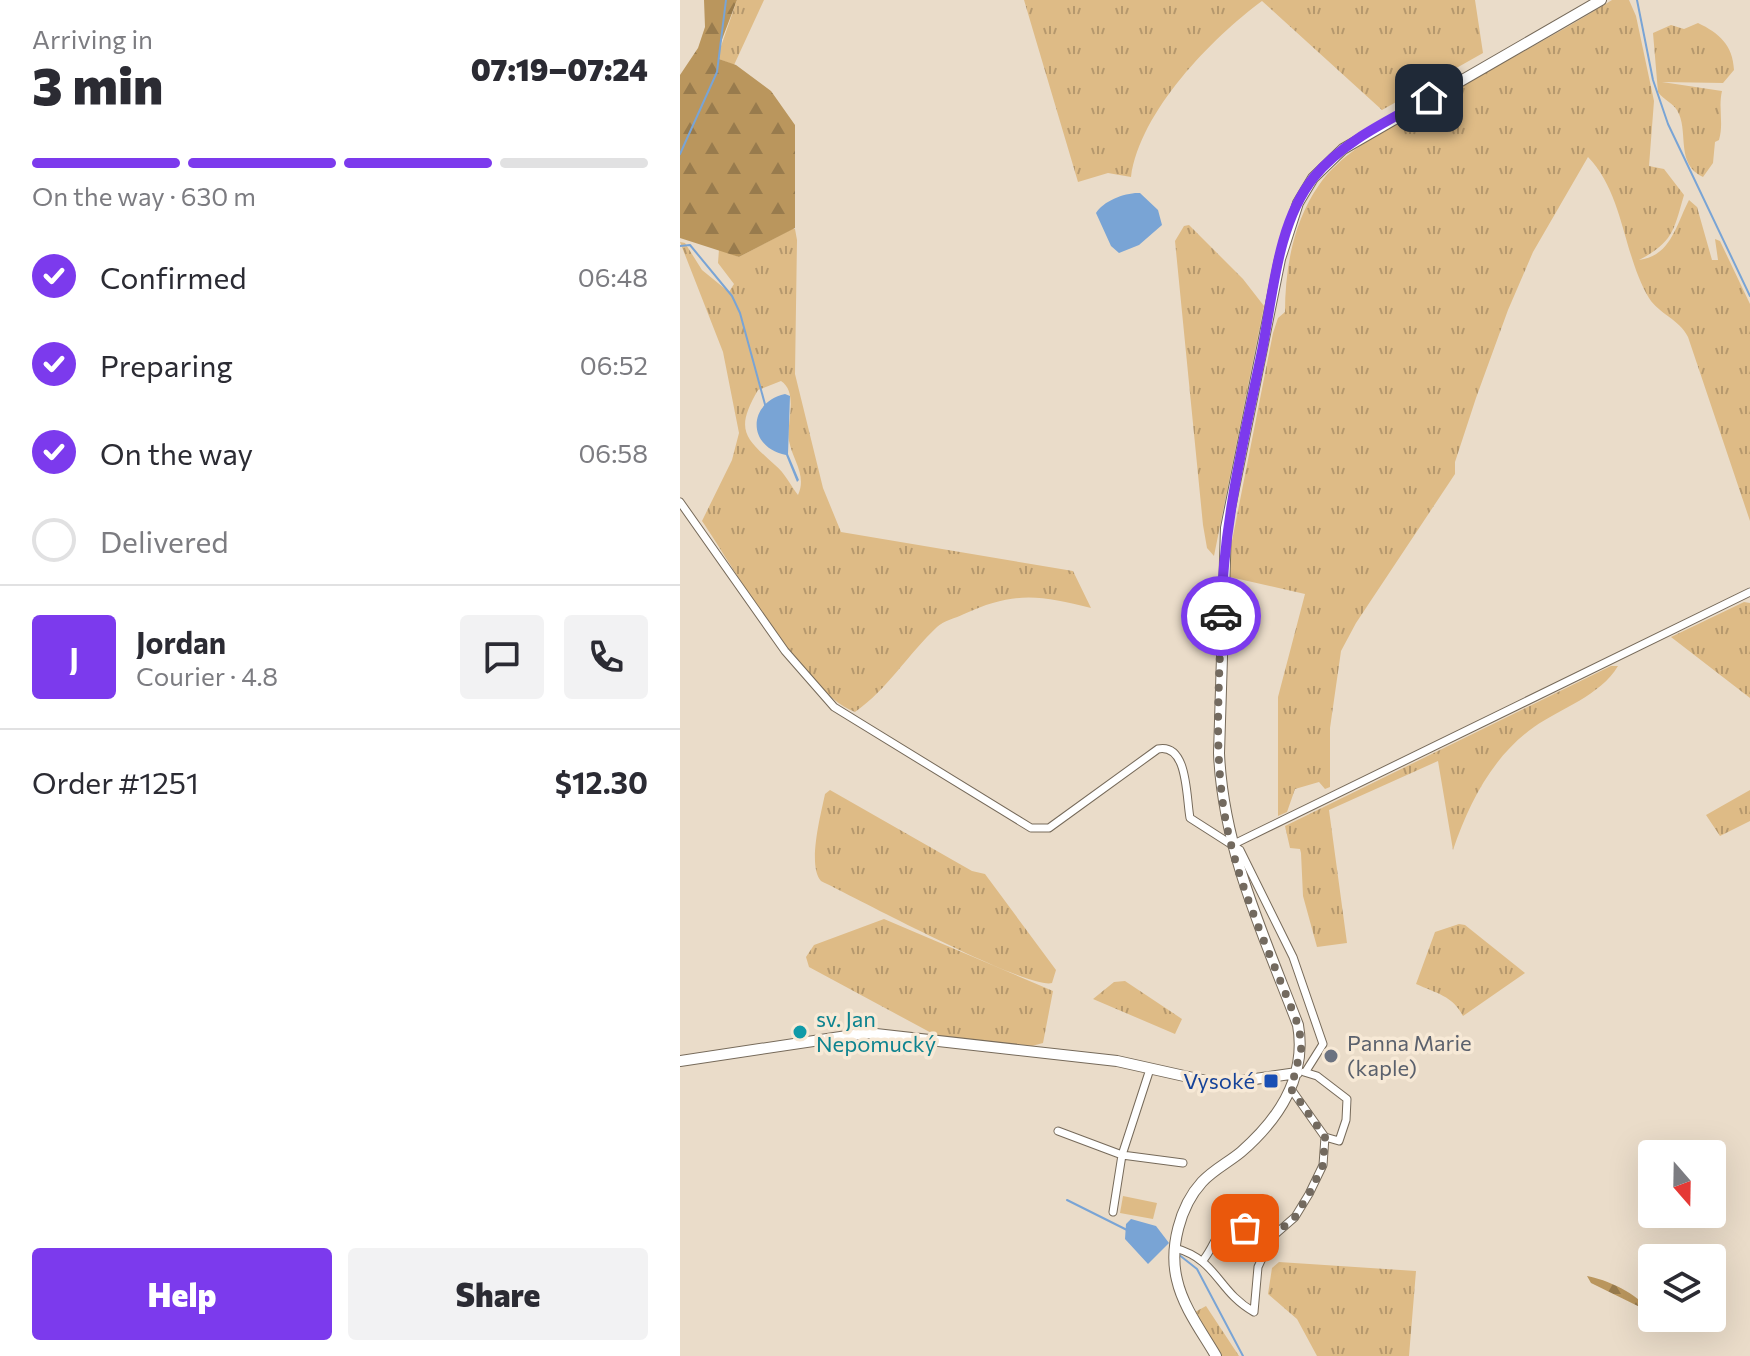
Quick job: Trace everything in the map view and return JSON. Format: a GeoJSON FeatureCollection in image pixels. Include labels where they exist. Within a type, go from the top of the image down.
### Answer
{"type":"FeatureCollection","features":[{"type":"Feature","properties":{"kind":"main road"},"geometry":{"type":"LineString","coordinates":[[1216,1356],[1179,1289],[1175,1248],[1183,1213],[1202,1182],[1269,1126],[1302,1072],[1298,1025],[1232,845],[1221,789],[1219,753],[1226,528],[1280,259],[1298,203],[1313,178],[1343,149],[1601,0]]}},
{"type":"Feature","properties":{"kind":"main road"},"geometry":{"type":"LineString","coordinates":[[680,1061],[867,1033],[1117,1061],[1220,1084],[1302,1072]]}},
{"type":"Feature","properties":{"kind":"street"},"geometry":{"type":"LineString","coordinates":[[680,502],[814,687],[851,719],[1031,828],[1049,828],[1158,749],[1167,747],[1176,752],[1181,763],[1190,818],[1240,850],[1293,957],[1323,1044],[1302,1072],[1347,1099],[1343,1137],[1335,1141],[1325,1137],[1291,1089]]}},
{"type":"Feature","properties":{"kind":"street"},"geometry":{"type":"LineString","coordinates":[[1232,845],[1750,592]]}},
{"type":"Feature","properties":{"kind":"street"},"geometry":{"type":"LineString","coordinates":[[1113,1212],[1122,1155],[1150,1069]]}},
{"type":"Feature","properties":{"kind":"street"},"geometry":{"type":"LineString","coordinates":[[1058,1131],[1122,1155],[1183,1163]]}},
{"type":"Feature","properties":{"kind":"street"},"geometry":{"type":"LineString","coordinates":[[1175,1248],[1204,1259],[1236,1302],[1254,1312],[1258,1267],[1272,1237],[1295,1217],[1309,1194],[1323,1165],[1325,1137]]}},
{"type":"Feature","properties":{"kind":"street"},"geometry":{"type":"LineString","coordinates":[[1204,1259],[1221,1229],[1228,1225],[1237,1224],[1272,1237]]}},
{"type":"Feature","properties":{"kind":"green space"},"geometry":{"type":"Polygon","coordinates":[[[704,0],[737,0],[721,42],[719,59],[736,65],[771,91],[795,125],[795,228],[739,257],[680,238],[680,75],[698,48],[705,27],[704,0]]]}},
{"type":"Feature","properties":{"kind":"green space"},"geometry":{"type":"Polygon","coordinates":[[[737,0],[764,0],[734,65],[719,59],[719,52],[737,0]]]}},
{"type":"Feature","properties":{"kind":"green space"},"geometry":{"type":"Polygon","coordinates":[[[1024,0],[1475,0],[1483,53],[1382,110],[1262,1],[1201,56],[1163,102],[1137,152],[1131,177],[1108,173],[1078,182],[1024,0]]]}},
{"type":"Feature","properties":{"kind":"green space"},"geometry":{"type":"Polygon","coordinates":[[[1612,0],[1629,0],[1636,16],[1654,101],[1649,166],[1664,169],[1684,195],[1671,234],[1659,247],[1639,260],[1650,257],[1665,246],[1689,200],[1697,207],[1712,260],[1718,260],[1715,239],[1720,241],[1750,304],[1750,521],[1688,337],[1649,298],[1640,281],[1609,189],[1588,157],[1533,252],[1508,310],[1455,462],[1455,474],[1356,623],[1341,651],[1330,728],[1330,787],[1325,789],[1319,782],[1295,789],[1287,812],[1278,816],[1278,697],[1305,594],[1230,577],[1231,546],[1273,333],[1278,318],[1285,312],[1292,246],[1303,214],[1328,174],[1361,146],[1612,0]]]}},
{"type":"Feature","properties":{"kind":"green space"},"geometry":{"type":"Polygon","coordinates":[[[1698,23],[1724,41],[1734,70],[1723,83],[1662,82],[1722,91],[1719,140],[1715,142],[1713,163],[1703,177],[1689,165],[1677,110],[1658,92],[1653,33],[1671,25],[1684,29],[1698,23]]]}},
{"type":"Feature","properties":{"kind":"green space"},"geometry":{"type":"Polygon","coordinates":[[[1189,225],[1243,279],[1264,306],[1214,556],[1207,548],[1203,525],[1175,241],[1184,226],[1189,225]]]}},
{"type":"Feature","properties":{"kind":"green space"},"geometry":{"type":"Polygon","coordinates":[[[795,229],[795,374],[823,488],[841,532],[1073,571],[1091,608],[1042,598],[1013,599],[946,621],[927,637],[878,693],[855,712],[835,700],[814,680],[771,627],[702,521],[732,460],[739,433],[723,352],[680,242],[685,243],[702,270],[729,292],[734,284],[718,263],[719,249],[739,257],[795,229]],[[781,381],[758,390],[745,424],[750,440],[782,472],[798,495],[801,481],[789,441],[791,401],[781,381]]]}},
{"type":"Feature","properties":{"kind":"green space"},"geometry":{"type":"Polygon","coordinates":[[[1744,602],[1750,603],[1750,698],[1671,637],[1744,602]]]}},
{"type":"Feature","properties":{"kind":"green space"},"geometry":{"type":"Polygon","coordinates":[[[1611,666],[1618,666],[1601,686],[1534,727],[1506,752],[1475,798],[1453,850],[1438,761],[1329,810],[1347,943],[1317,947],[1303,896],[1300,849],[1290,848],[1285,826],[1611,666]]]}},
{"type":"Feature","properties":{"kind":"green space"},"geometry":{"type":"Polygon","coordinates":[[[830,790],[972,871],[985,874],[1056,970],[1052,983],[1037,981],[978,958],[821,881],[815,864],[816,839],[825,794],[830,790]]]}},
{"type":"Feature","properties":{"kind":"green space"},"geometry":{"type":"Polygon","coordinates":[[[1750,790],[1750,821],[1720,836],[1706,815],[1750,790]]]}},
{"type":"Feature","properties":{"kind":"green space"},"geometry":{"type":"Polygon","coordinates":[[[884,919],[1053,991],[1043,1043],[1032,1046],[937,1036],[809,967],[806,957],[814,945],[884,919]]]}},
{"type":"Feature","properties":{"kind":"green space"},"geometry":{"type":"Polygon","coordinates":[[[1465,925],[1525,973],[1463,1016],[1449,999],[1416,984],[1435,932],[1465,925]]]}},
{"type":"Feature","properties":{"kind":"green space"},"geometry":{"type":"Polygon","coordinates":[[[1125,981],[1182,1019],[1175,1034],[1093,999],[1114,982],[1125,981]]]}},
{"type":"Feature","properties":{"kind":"green space"},"geometry":{"type":"Polygon","coordinates":[[[1123,1196],[1157,1203],[1153,1219],[1120,1213],[1123,1196]]]}},
{"type":"Feature","properties":{"kind":"green space"},"geometry":{"type":"Polygon","coordinates":[[[1279,1262],[1416,1271],[1409,1356],[1317,1356],[1297,1319],[1268,1294],[1272,1268],[1279,1262]]]}},
{"type":"Feature","properties":{"kind":"green space"},"geometry":{"type":"Polygon","coordinates":[[[1587,1276],[1621,1288],[1638,1299],[1638,1306],[1591,1283],[1587,1276]]]}},
{"type":"Feature","properties":{"kind":"green space"},"geometry":{"type":"Polygon","coordinates":[[[1206,1306],[1239,1356],[1221,1356],[1195,1312],[1206,1306]]]}},
{"type":"Feature","properties":{"kind":"water"},"geometry":{"type":"Polygon","coordinates":[[[1140,193],[1158,210],[1162,225],[1139,245],[1119,253],[1111,246],[1096,213],[1115,198],[1140,193]]]}},
{"type":"Feature","properties":{"kind":"water"},"geometry":{"type":"Polygon","coordinates":[[[785,394],[790,396],[788,454],[799,480],[797,482],[786,455],[773,450],[758,434],[757,424],[764,406],[785,394]]]}},
{"type":"Feature","properties":{"kind":"water"},"geometry":{"type":"Polygon","coordinates":[[[1131,1219],[1156,1226],[1169,1243],[1148,1264],[1125,1239],[1126,1224],[1131,1219]]]}},
{"type":"Feature","properties":{"kind":"waterway"},"geometry":{"type":"LineString","coordinates":[[680,154],[717,72],[726,0]]}},
{"type":"Feature","properties":{"kind":"waterway"},"geometry":{"type":"LineString","coordinates":[[1637,0],[1653,80],[1668,124],[1750,296]]}},
{"type":"Feature","properties":{"kind":"waterway"},"geometry":{"type":"LineString","coordinates":[[680,246],[690,245],[732,296],[740,313],[766,408]]}},
{"type":"Feature","properties":{"kind":"waterway"},"geometry":{"type":"LineString","coordinates":[[1067,1200],[1127,1230]]}},
{"type":"Feature","properties":{"kind":"waterway"},"geometry":{"type":"LineString","coordinates":[[1178,1254],[1197,1269],[1243,1356]]}},
{"type":"Feature","properties":{"kind":"way so far"},"geometry":{"type":"LineString","coordinates":[[1221,616],[1219,753],[1226,820],[1248,894],[1298,1025],[1302,1045],[1291,1089],[1325,1137],[1323,1165],[1295,1217],[1272,1237],[1255,1234],[1245,1228]]}},
{"type":"Feature","properties":{"kind":"place","name":"sv. Jan Nepomucký"},"geometry":{"type":"Point","coordinates":[800,1032]}},
{"type":"Feature","properties":{"kind":"place","name":"Panna Marie (kaple)"},"geometry":{"type":"Point","coordinates":[1331,1056]}},
{"type":"Feature","properties":{"kind":"place","name":"Vysoké"},"geometry":{"type":"Point","coordinates":[1271,1081]}},
{"type":"Feature","properties":{"kind":"route"},"geometry":{"type":"LineString","coordinates":[[1221,616],[1226,528],[1280,259],[1298,203],[1313,178],[1343,149],[1429,98]]}}]}
